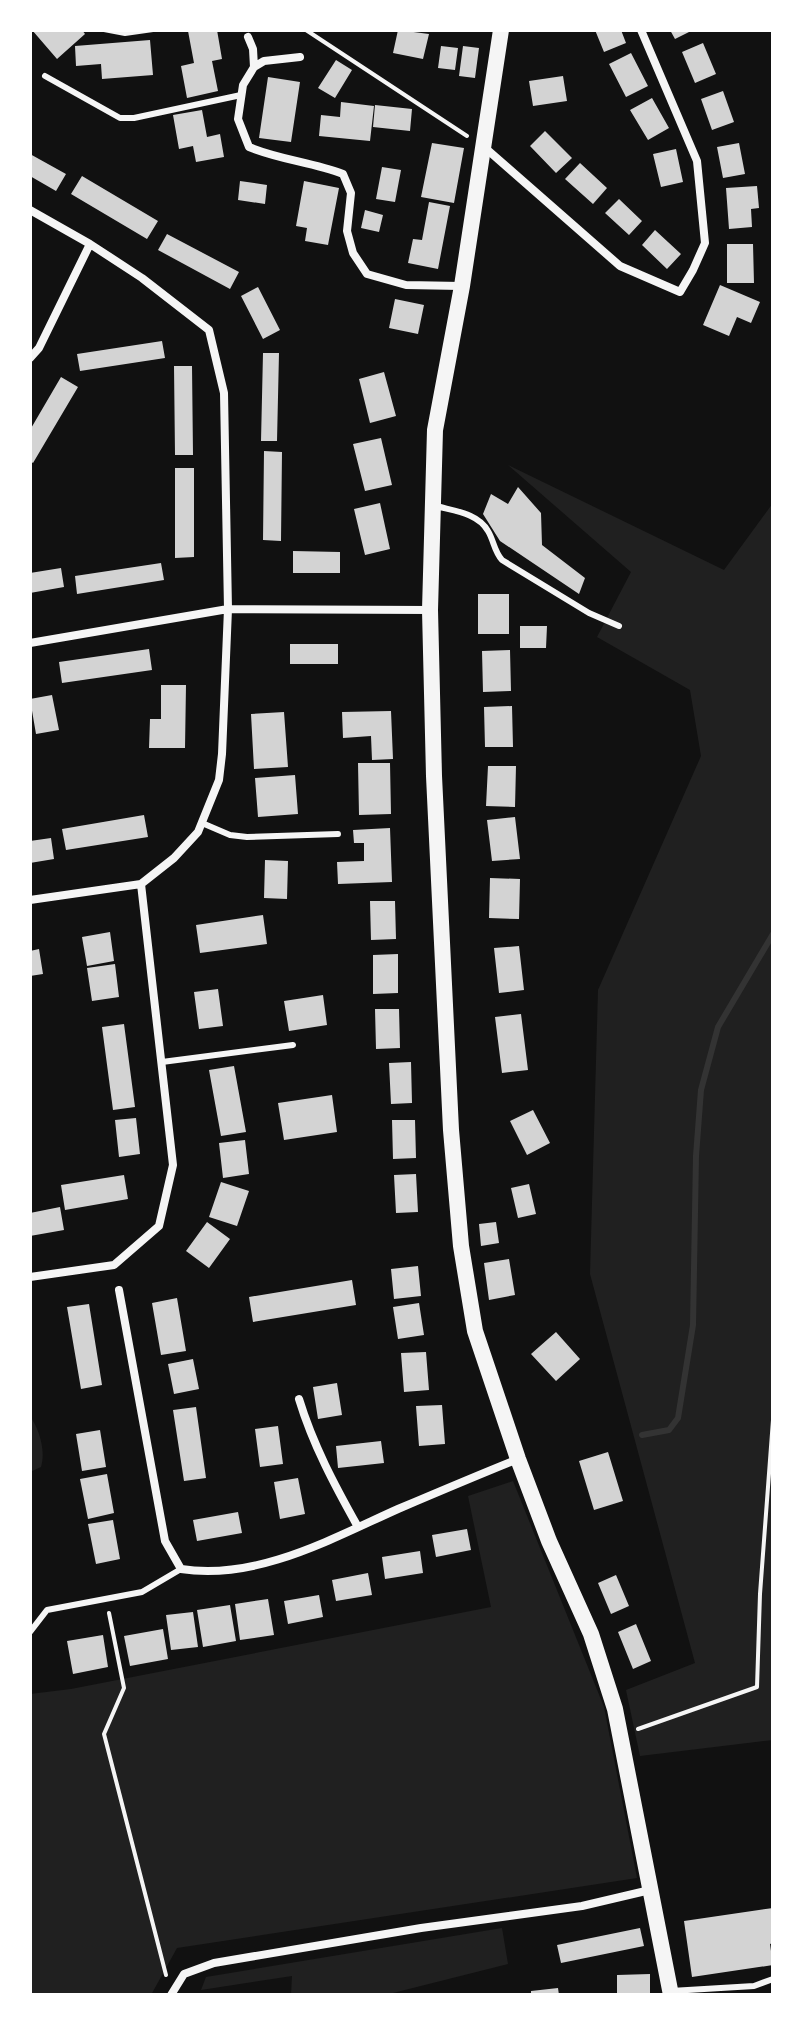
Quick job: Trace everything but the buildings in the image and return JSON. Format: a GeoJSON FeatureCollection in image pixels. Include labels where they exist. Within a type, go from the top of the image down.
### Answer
{"type":"FeatureCollection","features":[{"type":"Feature","properties":{"kind":"main road"},"geometry":{"type":"LineString","coordinates":[[501,30],[462,286],[435,430],[430,610],[434,791],[451,1130],[461,1246],[475,1331],[518,1459],[549,1541],[591,1634],[615,1709],[671,1993]]}},
{"type":"Feature","properties":{"kind":"street"},"geometry":{"type":"LineString","coordinates":[[483,146],[620,266],[680,292],[705,243],[697,161],[641,30]]}},
{"type":"Feature","properties":{"kind":"street"},"geometry":{"type":"LineString","coordinates":[[248,37],[253,49],[254,67]]}},
{"type":"Feature","properties":{"kind":"street"},"geometry":{"type":"LineString","coordinates":[[300,57],[264,61],[254,67],[243,85],[238,119],[249,147],[275,158],[321,165],[343,174],[351,193],[347,231],[353,253],[367,274],[406,285],[462,286]]}},
{"type":"Feature","properties":{"kind":"street"},"geometry":{"type":"LineString","coordinates":[[30,210],[142,278],[209,330],[224,393],[228,609],[219,780],[198,832],[174,858],[141,884],[30,900]]}},
{"type":"Feature","properties":{"kind":"street"},"geometry":{"type":"LineString","coordinates":[[30,358],[39,348],[90,244]]}},
{"type":"Feature","properties":{"kind":"street"},"geometry":{"type":"LineString","coordinates":[[30,643],[228,609],[430,610]]}},
{"type":"Feature","properties":{"kind":"street"},"geometry":{"type":"LineString","coordinates":[[30,1277],[114,1265],[159,1226],[173,1165],[141,884]]}},
{"type":"Feature","properties":{"kind":"street"},"geometry":{"type":"LineString","coordinates":[[119,1290],[165,1541],[181,1569],[209,1574],[249,1567],[321,1543],[518,1459]]}},
{"type":"Feature","properties":{"kind":"street"},"geometry":{"type":"LineString","coordinates":[[299,1399],[307,1427],[331,1480],[358,1527]]}},
{"type":"Feature","properties":{"kind":"street"},"geometry":{"type":"LineString","coordinates":[[171,1995],[184,1974],[214,1963],[421,1928],[582,1906],[652,1889]]}},
{"type":"Feature","properties":{"kind":"lane"},"geometry":{"type":"LineString","coordinates":[[45,76],[120,118],[134,118],[241,95]]}},
{"type":"Feature","properties":{"kind":"lane"},"geometry":{"type":"LineString","coordinates":[[433,505],[476,517],[489,531],[494,551],[502,560],[589,613],[619,626]]}},
{"type":"Feature","properties":{"kind":"lane"},"geometry":{"type":"LineString","coordinates":[[202,823],[230,835],[247,837],[338,834]]}},
{"type":"Feature","properties":{"kind":"lane"},"geometry":{"type":"LineString","coordinates":[[162,1062],[293,1045]]}},
{"type":"Feature","properties":{"kind":"lane"},"geometry":{"type":"LineString","coordinates":[[30,1632],[47,1610],[142,1592],[181,1569]]}},
{"type":"Feature","properties":{"kind":"lane"},"geometry":{"type":"LineString","coordinates":[[671,1993],[754,1986],[773,1979]]}},
{"type":"Feature","properties":{"kind":"path"},"geometry":{"type":"LineString","coordinates":[[104,30],[125,34],[153,30]]}},
{"type":"Feature","properties":{"kind":"path"},"geometry":{"type":"LineString","coordinates":[[306,30],[483,146]]}},
{"type":"Feature","properties":{"kind":"path"},"geometry":{"type":"LineString","coordinates":[[621,1735],[757,1687],[760,1594],[773,1420]]}},
{"type":"Feature","properties":{"kind":"path"},"geometry":{"type":"LineString","coordinates":[[107,1599],[124,1688],[104,1734],[171,1995]]}},
{"type":"Feature","properties":{"kind":"shaded area"},"geometry":{"type":"Polygon","coordinates":[[[508,465],[724,570],[773,503],[773,1740],[640,1756],[626,1690],[695,1663],[590,1274],[598,990],[701,756],[690,690],[597,637],[631,572],[508,465]]]}},
{"type":"Feature","properties":{"kind":"shaded area"},"geometry":{"type":"Polygon","coordinates":[[[30,1416],[39,1433],[43,1454],[41,1467],[30,1472],[30,1416]]]}},
{"type":"Feature","properties":{"kind":"shaded area"},"geometry":{"type":"Polygon","coordinates":[[[513,1481],[604,1707],[637,1878],[177,1948],[151,1995],[30,1995],[30,1694],[71,1689],[491,1607],[468,1496],[513,1481]]]}},
{"type":"Feature","properties":{"kind":"shaded area"},"geometry":{"type":"Polygon","coordinates":[[[502,1928],[508,1964],[385,1995],[291,1995],[292,1976],[201,1990],[206,1977],[502,1928]]]}},
{"type":"Feature","properties":{"kind":"waterway"},"geometry":{"type":"LineString","coordinates":[[642,1435],[669,1430],[678,1418],[693,1325],[696,1156],[701,1090],[718,1027],[773,934]]}}]}
